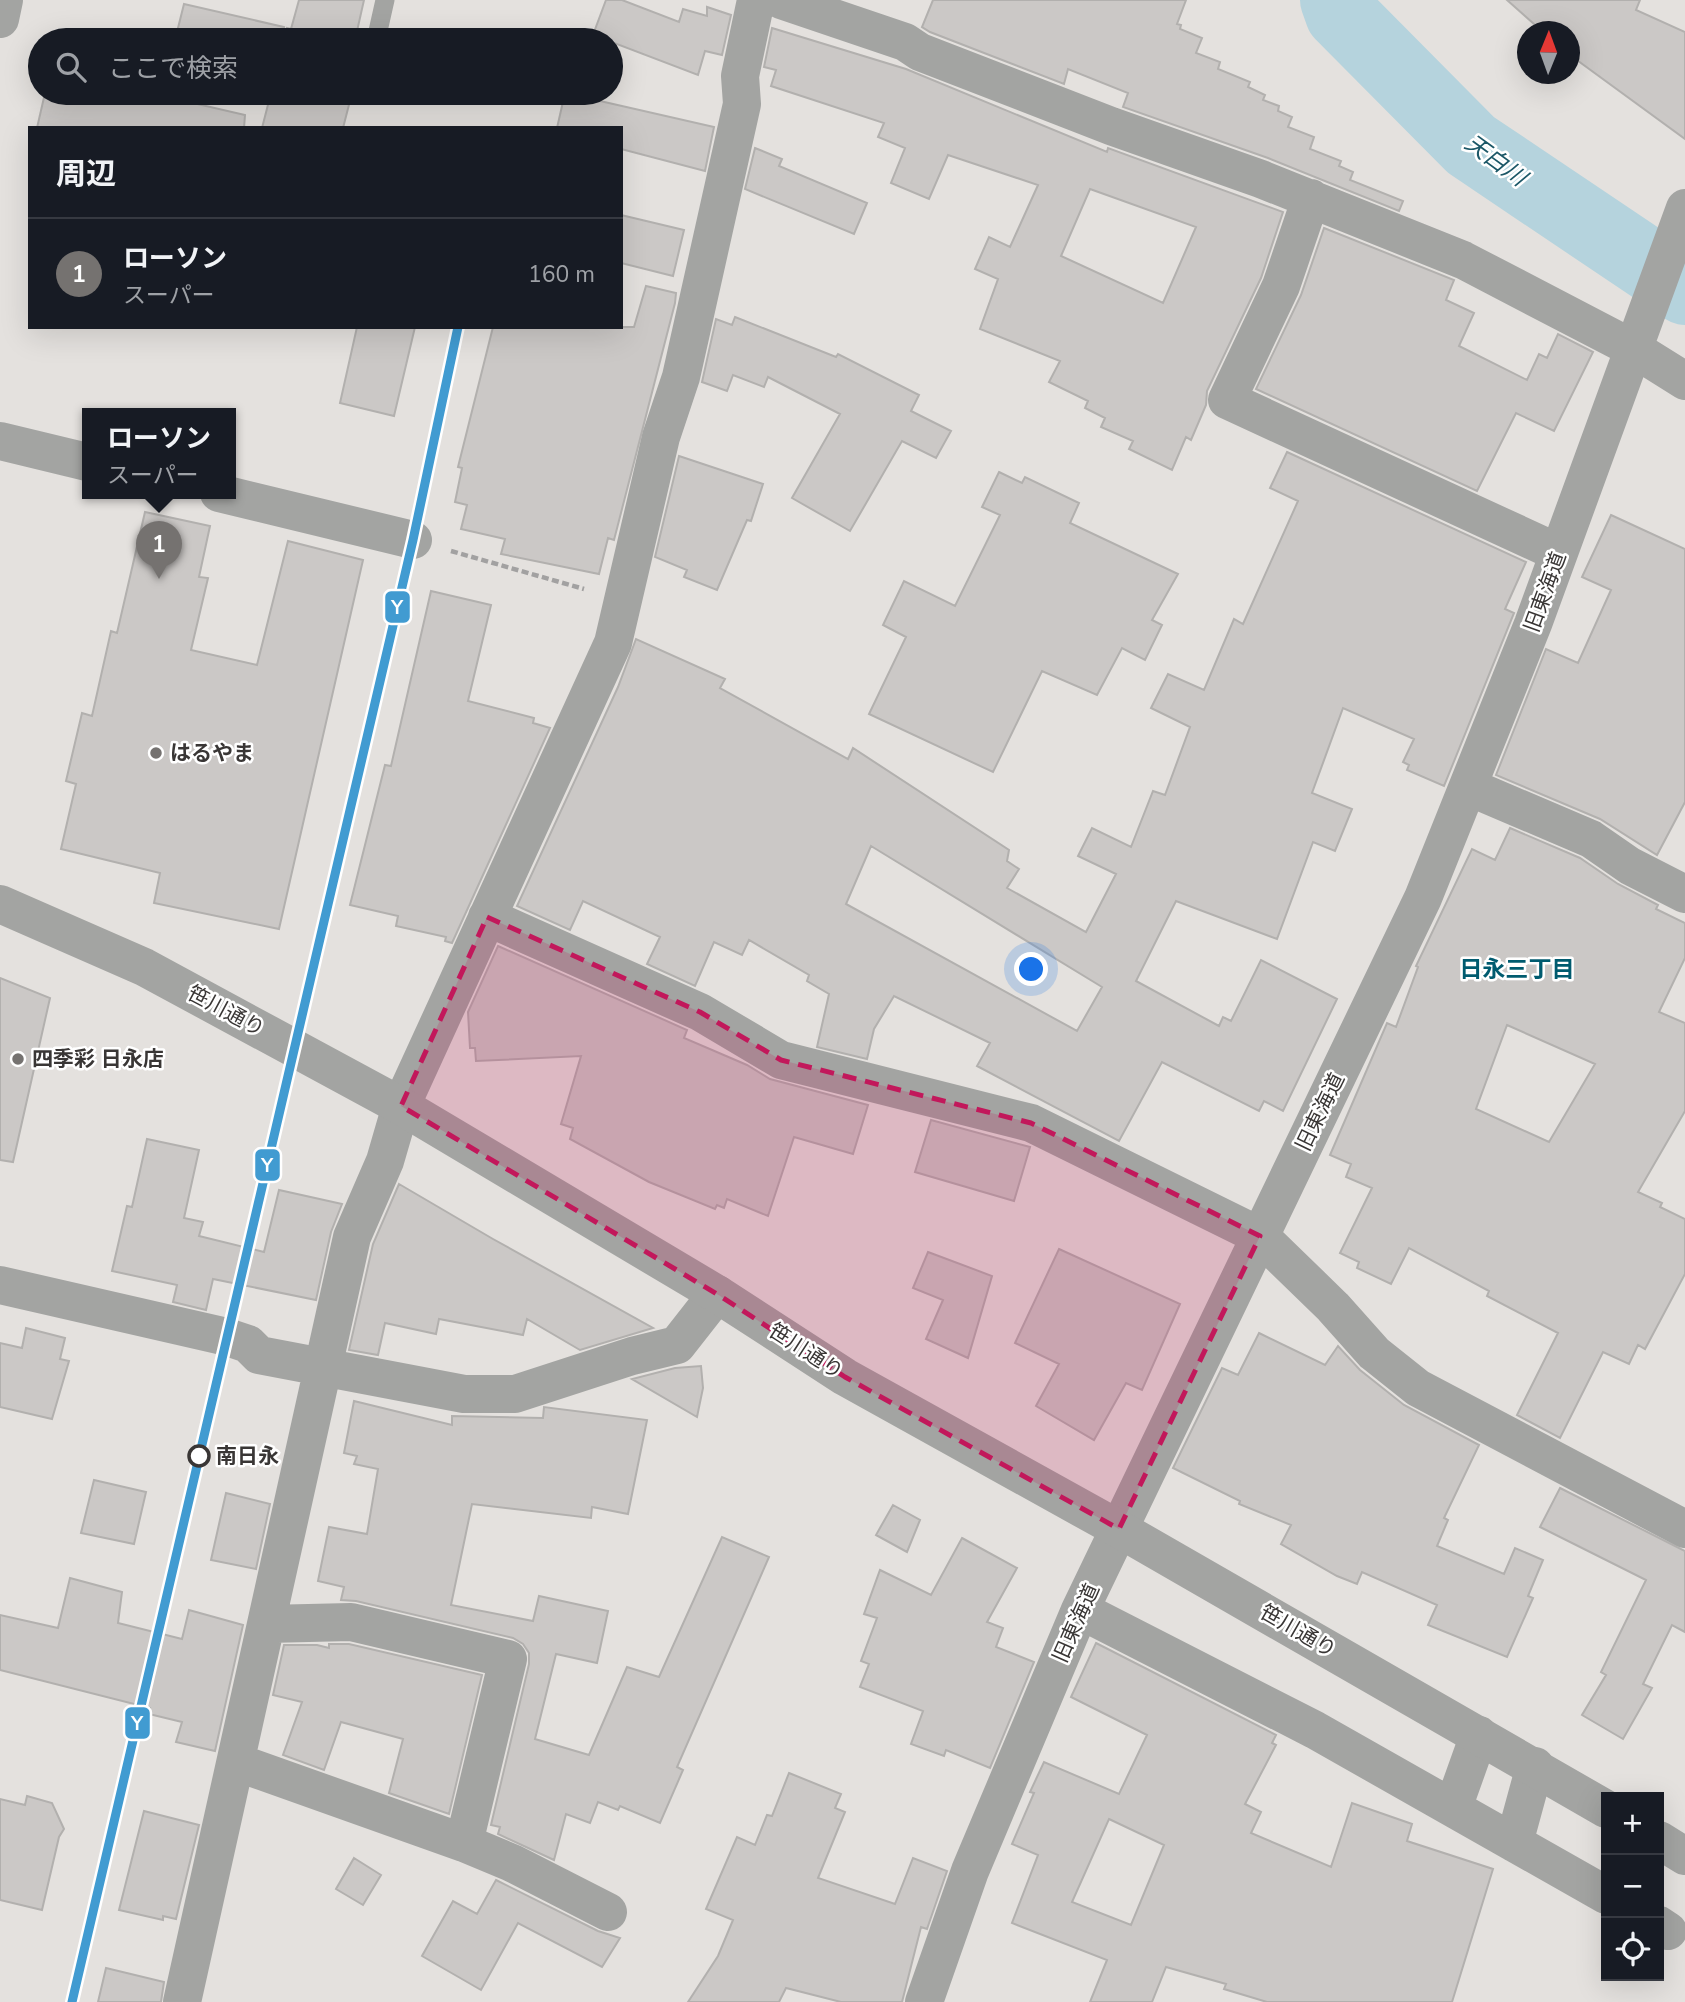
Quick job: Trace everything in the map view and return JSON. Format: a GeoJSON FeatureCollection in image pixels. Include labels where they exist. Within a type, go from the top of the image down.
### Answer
{"type":"FeatureCollection","features":[{"type":"Feature","properties":{"kind":"street"},"geometry":{"type":"LineString","coordinates":[[0,19],[4,0]]}},
{"type":"Feature","properties":{"kind":"street"},"geometry":{"type":"LineString","coordinates":[[182,2002],[352,1237],[385,1161],[401,1106],[613,643],[625,601],[661,437],[681,377],[742,104],[740,76],[756,0]]}},
{"type":"Feature","properties":{"kind":"street"},"geometry":{"type":"LineString","coordinates":[[781,0],[905,42],[920,52],[1069,110],[1311,198],[1463,260],[1637,338],[1685,381]]}},
{"type":"Feature","properties":{"kind":"street"},"geometry":{"type":"LineString","coordinates":[[1311,198],[1281,286],[1227,400],[1559,553]]}},
{"type":"Feature","properties":{"kind":"street","name":"旧東海道"},"geometry":{"type":"LineString","coordinates":[[924,2002],[970,1871],[1080,1610],[1423,898],[1469,788],[1559,553],[1685,208]]}},
{"type":"Feature","properties":{"kind":"street"},"geometry":{"type":"LineString","coordinates":[[0,441],[82,460]]}},
{"type":"Feature","properties":{"kind":"street"},"geometry":{"type":"LineString","coordinates":[[236,497],[413,540]]}},
{"type":"Feature","properties":{"kind":"street"},"geometry":{"type":"LineString","coordinates":[[1469,788],[1591,839],[1630,866],[1685,894]]}},
{"type":"Feature","properties":{"kind":"street","name":"笹川通り"},"geometry":{"type":"LineString","coordinates":[[0,904],[144,967],[401,1106],[717,1294],[845,1377],[1119,1529],[1601,1806]]}},
{"type":"Feature","properties":{"kind":"street"},"geometry":{"type":"LineString","coordinates":[[487,917],[700,1013],[780,1060],[1031,1123],[1260,1236],[1333,1307],[1374,1353],[1418,1388],[1685,1530]]}},
{"type":"Feature","properties":{"kind":"street"},"geometry":{"type":"LineString","coordinates":[[0,1285],[227,1337],[248,1344],[259,1354],[464,1394],[515,1394],[632,1356],[677,1345],[717,1294]]}},
{"type":"Feature","properties":{"kind":"street"},"geometry":{"type":"LineString","coordinates":[[1080,1610],[1315,1730],[1601,1892]]}},
{"type":"Feature","properties":{"kind":"street"},"geometry":{"type":"LineString","coordinates":[[266,1624],[351,1622],[508,1659],[464,1843]]}},
{"type":"Feature","properties":{"kind":"street"},"geometry":{"type":"LineString","coordinates":[[1453,1808],[1479,1735]]}},
{"type":"Feature","properties":{"kind":"street"},"geometry":{"type":"LineString","coordinates":[[236,1762],[464,1843],[512,1863],[608,1912]]}},
{"type":"Feature","properties":{"kind":"street"},"geometry":{"type":"LineString","coordinates":[[1514,1843],[1535,1766]]}},
{"type":"Feature","properties":{"kind":"street"},"geometry":{"type":"LineString","coordinates":[[1664,1843],[1685,1856]]}},
{"type":"Feature","properties":{"kind":"lane"},"geometry":{"type":"LineString","coordinates":[[379,28],[385,0]]}},
{"type":"Feature","properties":{"kind":"path"},"geometry":{"type":"LineString","coordinates":[[413,540],[625,601]]}},
{"type":"Feature","properties":{"kind":"highlighted area"},"geometry":{"type":"Polygon","coordinates":[[[487,917],[700,1012],[781,1060],[1031,1123],[1260,1236],[1119,1529],[845,1377],[717,1294],[401,1106],[487,917]]]}},
{"type":"Feature","properties":{"kind":"building"},"geometry":{"type":"Polygon","coordinates":[[[299,0],[364,0],[358,28],[291,28],[299,0]]]}},
{"type":"Feature","properties":{"kind":"building"},"geometry":{"type":"Polygon","coordinates":[[[606,0],[622,0],[679,22],[683,9],[707,16],[707,7],[731,15],[722,55],[705,51],[698,75],[623,46],[623,28],[596,28],[606,0]]]}},
{"type":"Feature","properties":{"kind":"building"},"geometry":{"type":"Polygon","coordinates":[[[933,0],[1186,0],[1177,24],[1181,25],[1180,29],[1202,38],[1196,53],[1220,62],[1218,69],[1250,82],[1248,87],[1265,95],[1263,100],[1279,106],[1278,111],[1292,117],[1288,127],[1314,137],[1310,149],[1341,161],[1339,166],[1353,172],[1350,180],[1403,201],[1399,211],[1268,158],[1123,107],[1128,93],[1068,69],[1064,84],[930,32],[922,27],[933,0]]]}},
{"type":"Feature","properties":{"kind":"building"},"geometry":{"type":"Polygon","coordinates":[[[1507,0],[1640,0],[1636,10],[1685,32],[1685,139],[1580,62],[1580,21],[1531,21],[1507,0]]]}},
{"type":"Feature","properties":{"kind":"building"},"geometry":{"type":"Polygon","coordinates":[[[184,4],[284,27],[284,28],[178,28],[184,4]]]}},
{"type":"Feature","properties":{"kind":"building"},"geometry":{"type":"Polygon","coordinates":[[[772,28],[906,69],[1107,152],[1108,148],[1283,212],[1261,278],[1207,391],[1206,405],[1191,440],[1186,437],[1172,470],[1129,449],[1133,441],[1101,427],[1105,418],[1085,408],[1088,401],[1049,382],[1060,361],[980,329],[998,279],[975,269],[989,237],[1010,247],[1038,185],[948,155],[929,199],[891,183],[905,148],[878,137],[884,123],[771,86],[776,70],[764,67],[772,28]],[[1090,189],[1061,256],[1163,303],[1196,227],[1090,189]]]}},
{"type":"Feature","properties":{"kind":"building"},"geometry":{"type":"Polygon","coordinates":[[[42,105],[202,105],[245,115],[244,126],[37,126],[42,105]]]}},
{"type":"Feature","properties":{"kind":"building"},"geometry":{"type":"Polygon","coordinates":[[[268,105],[349,105],[344,126],[263,126],[268,105]]]}},
{"type":"Feature","properties":{"kind":"building"},"geometry":{"type":"Polygon","coordinates":[[[562,105],[618,105],[714,127],[705,171],[623,150],[623,126],[557,126],[562,105]]]}},
{"type":"Feature","properties":{"kind":"building"},"geometry":{"type":"Polygon","coordinates":[[[755,148],[782,159],[779,166],[867,203],[854,234],[745,189],[755,148]]]}},
{"type":"Feature","properties":{"kind":"building"},"geometry":{"type":"Polygon","coordinates":[[[623,215],[684,230],[673,276],[623,264],[623,215]]]}},
{"type":"Feature","properties":{"kind":"building"},"geometry":{"type":"Polygon","coordinates":[[[1324,228],[1454,280],[1446,300],[1474,313],[1459,346],[1527,380],[1539,354],[1547,358],[1558,334],[1593,352],[1554,431],[1516,413],[1477,491],[1256,389],[1301,295],[1324,228]]]}},
{"type":"Feature","properties":{"kind":"building"},"geometry":{"type":"Polygon","coordinates":[[[646,286],[676,293],[614,540],[608,538],[599,574],[501,554],[505,539],[461,529],[467,505],[455,502],[462,468],[458,467],[492,329],[634,327],[646,286]]]}},
{"type":"Feature","properties":{"kind":"building"},"geometry":{"type":"Polygon","coordinates":[[[735,317],[836,357],[838,354],[919,395],[911,411],[951,431],[936,458],[902,441],[850,531],[792,498],[840,414],[768,377],[764,387],[733,375],[727,391],[702,382],[716,319],[732,325],[735,317]]]}},
{"type":"Feature","properties":{"kind":"building"},"geometry":{"type":"Polygon","coordinates":[[[357,329],[415,329],[394,416],[340,403],[357,329]]]}},
{"type":"Feature","properties":{"kind":"building"},"geometry":{"type":"Polygon","coordinates":[[[1287,452],[1526,562],[1505,609],[1514,613],[1444,786],[1407,770],[1409,765],[1403,762],[1414,739],[1343,708],[1312,793],[1352,809],[1335,851],[1313,842],[1277,939],[1176,901],[1136,981],[1219,1026],[1223,1017],[1231,1021],[1261,960],[1337,999],[1283,1111],[1264,1101],[1259,1111],[1162,1062],[1119,1141],[977,1066],[990,1043],[894,996],[874,1029],[867,1059],[817,1047],[829,994],[807,981],[809,975],[749,940],[742,955],[714,942],[695,986],[647,964],[660,937],[583,901],[570,930],[517,906],[618,687],[636,639],[725,679],[720,688],[848,759],[853,748],[1009,850],[1007,861],[1019,869],[1007,888],[1086,932],[1116,874],[1078,856],[1092,828],[1131,847],[1153,791],[1165,795],[1190,727],[1151,708],[1168,674],[1204,690],[1234,619],[1243,624],[1298,501],[1270,488],[1287,452]],[[871,846],[846,904],[1077,1031],[1102,987],[871,846]]]}},
{"type":"Feature","properties":{"kind":"building"},"geometry":{"type":"Polygon","coordinates":[[[679,456],[763,484],[751,521],[747,520],[717,590],[684,577],[687,570],[655,557],[679,456]]]}},
{"type":"Feature","properties":{"kind":"building"},"geometry":{"type":"Polygon","coordinates":[[[999,472],[1022,483],[1025,477],[1079,503],[1070,523],[1178,574],[1152,620],[1162,625],[1145,660],[1122,648],[1097,695],[1042,671],[993,772],[869,714],[906,637],[883,625],[904,581],[955,606],[1000,515],[982,507],[999,472]]]}},
{"type":"Feature","properties":{"kind":"building"},"geometry":{"type":"Polygon","coordinates":[[[145,512],[210,526],[199,577],[208,578],[191,650],[257,665],[288,541],[363,560],[279,929],[154,903],[160,873],[61,849],[76,784],[66,781],[82,713],[92,716],[111,631],[117,633],[145,512]]]}},
{"type":"Feature","properties":{"kind":"building"},"geometry":{"type":"Polygon","coordinates":[[[1611,515],[1685,549],[1685,802],[1657,855],[1600,819],[1496,775],[1546,649],[1578,663],[1611,590],[1582,577],[1611,515]]]}},
{"type":"Feature","properties":{"kind":"building"},"geometry":{"type":"Polygon","coordinates":[[[431,591],[491,605],[468,701],[534,718],[533,723],[550,728],[452,943],[445,941],[446,937],[396,926],[398,916],[350,905],[385,765],[391,766],[431,591]]]}},
{"type":"Feature","properties":{"kind":"building"},"geometry":{"type":"Polygon","coordinates":[[[1510,828],[1580,858],[1618,884],[1658,905],[1656,909],[1685,923],[1685,958],[1659,1012],[1685,1023],[1685,1111],[1638,1192],[1662,1203],[1660,1207],[1685,1219],[1685,1274],[1645,1349],[1638,1345],[1629,1364],[1603,1352],[1560,1438],[1517,1415],[1558,1333],[1487,1296],[1489,1291],[1409,1248],[1391,1284],[1357,1268],[1359,1262],[1340,1253],[1372,1188],[1346,1177],[1351,1164],[1330,1155],[1387,1023],[1396,1027],[1418,967],[1416,966],[1472,849],[1495,860],[1510,828]],[[1507,1025],[1476,1109],[1549,1142],[1595,1064],[1507,1025]]]}},
{"type":"Feature","properties":{"kind":"building"},"geometry":{"type":"Polygon","coordinates":[[[498,946],[687,1030],[684,1038],[747,1065],[770,1079],[868,1105],[853,1154],[794,1137],[768,1216],[727,1199],[724,1208],[717,1205],[715,1209],[649,1182],[570,1139],[573,1128],[561,1124],[581,1056],[476,1061],[475,1048],[470,1048],[468,1012],[498,946]]]}},
{"type":"Feature","properties":{"kind":"building","name":"四季彩 日永店"},"geometry":{"type":"Polygon","coordinates":[[[0,978],[50,998],[13,1162],[0,1160],[0,978]]]}},
{"type":"Feature","properties":{"kind":"building"},"geometry":{"type":"Polygon","coordinates":[[[931,1120],[1030,1147],[1014,1201],[915,1172],[931,1120]]]}},
{"type":"Feature","properties":{"kind":"building"},"geometry":{"type":"Polygon","coordinates":[[[147,1139],[199,1150],[184,1218],[203,1222],[199,1236],[264,1252],[279,1190],[342,1204],[331,1232],[316,1300],[213,1279],[206,1310],[173,1302],[177,1285],[112,1271],[127,1206],[132,1207],[147,1139]]]}},
{"type":"Feature","properties":{"kind":"building"},"geometry":{"type":"Polygon","coordinates":[[[399,1184],[653,1328],[580,1350],[527,1319],[523,1335],[439,1319],[436,1334],[385,1323],[378,1355],[349,1350],[373,1244],[399,1184]]]}},
{"type":"Feature","properties":{"kind":"building"},"geometry":{"type":"Polygon","coordinates":[[[1059,1249],[1180,1304],[1142,1390],[1126,1383],[1094,1440],[1036,1406],[1059,1364],[1015,1343],[1059,1249]]]}},
{"type":"Feature","properties":{"kind":"building"},"geometry":{"type":"Polygon","coordinates":[[[928,1252],[992,1276],[968,1358],[926,1339],[943,1300],[913,1288],[928,1252]]]}},
{"type":"Feature","properties":{"kind":"building"},"geometry":{"type":"Polygon","coordinates":[[[26,1328],[65,1338],[60,1359],[69,1361],[52,1419],[0,1407],[0,1343],[22,1348],[26,1328]]]}},
{"type":"Feature","properties":{"kind":"building"},"geometry":{"type":"Polygon","coordinates":[[[1259,1333],[1325,1365],[1338,1346],[1360,1370],[1404,1405],[1479,1445],[1444,1518],[1448,1520],[1437,1546],[1504,1574],[1515,1548],[1543,1560],[1528,1596],[1533,1598],[1507,1657],[1428,1625],[1437,1605],[1362,1572],[1357,1584],[1337,1576],[1281,1544],[1291,1525],[1239,1504],[1240,1501],[1173,1468],[1222,1368],[1238,1375],[1259,1333]]]}},
{"type":"Feature","properties":{"kind":"building"},"geometry":{"type":"Polygon","coordinates":[[[701,1366],[703,1388],[697,1417],[632,1379],[675,1368],[701,1366]]]}},
{"type":"Feature","properties":{"kind":"building"},"geometry":{"type":"Polygon","coordinates":[[[354,1401],[452,1425],[452,1416],[543,1418],[544,1407],[647,1420],[628,1514],[592,1507],[591,1518],[472,1504],[451,1605],[533,1621],[539,1596],[608,1611],[597,1663],[556,1654],[535,1739],[589,1755],[627,1667],[659,1677],[722,1537],[769,1557],[677,1767],[683,1770],[660,1823],[620,1806],[618,1810],[598,1802],[590,1823],[566,1814],[554,1860],[498,1834],[500,1827],[491,1825],[529,1664],[529,1653],[523,1644],[513,1638],[356,1601],[341,1600],[344,1587],[318,1581],[329,1527],[367,1534],[378,1469],[354,1464],[357,1456],[344,1453],[354,1401]]]}},
{"type":"Feature","properties":{"kind":"building"},"geometry":{"type":"Polygon","coordinates":[[[94,1480],[146,1492],[134,1544],[81,1533],[94,1480]]]}},
{"type":"Feature","properties":{"kind":"building"},"geometry":{"type":"Polygon","coordinates":[[[1560,1488],[1685,1551],[1685,1632],[1672,1625],[1643,1684],[1652,1688],[1623,1739],[1582,1715],[1606,1675],[1601,1672],[1646,1580],[1540,1527],[1560,1488]]]}},
{"type":"Feature","properties":{"kind":"building"},"geometry":{"type":"Polygon","coordinates":[[[226,1493],[270,1504],[256,1569],[211,1560],[226,1493]]]}},
{"type":"Feature","properties":{"kind":"building"},"geometry":{"type":"Polygon","coordinates":[[[893,1505],[920,1520],[907,1552],[876,1535],[893,1505]]]}},
{"type":"Feature","properties":{"kind":"building"},"geometry":{"type":"Polygon","coordinates":[[[962,1538],[1017,1568],[987,1622],[1003,1628],[996,1647],[1034,1662],[990,1768],[946,1750],[944,1756],[911,1744],[923,1711],[860,1687],[869,1664],[861,1661],[877,1618],[864,1614],[880,1570],[931,1595],[962,1538]]]}},
{"type":"Feature","properties":{"kind":"building"},"geometry":{"type":"Polygon","coordinates":[[[70,1578],[122,1592],[118,1623],[182,1639],[189,1610],[243,1625],[215,1751],[176,1742],[182,1722],[149,1714],[150,1708],[0,1670],[0,1615],[58,1628],[70,1578]]]}},
{"type":"Feature","properties":{"kind":"building"},"geometry":{"type":"Polygon","coordinates":[[[1096,1643],[1276,1735],[1272,1743],[1276,1745],[1245,1804],[1261,1812],[1251,1833],[1331,1867],[1352,1803],[1412,1824],[1407,1841],[1493,1869],[1452,2002],[1267,2002],[1224,1989],[1226,1984],[1166,1967],[1152,2002],[1090,2002],[1107,1960],[1012,1923],[1038,1855],[1012,1844],[1034,1793],[1030,1792],[1044,1762],[1119,1794],[1147,1735],[1071,1697],[1096,1643]],[[1109,1819],[1072,1902],[1131,1925],[1164,1845],[1109,1819]]]}},
{"type":"Feature","properties":{"kind":"building"},"geometry":{"type":"Polygon","coordinates":[[[329,1644],[349,1644],[482,1675],[449,1814],[389,1793],[403,1739],[341,1722],[324,1770],[283,1755],[302,1702],[273,1695],[284,1645],[317,1645],[329,1648],[329,1644]]]}},
{"type":"Feature","properties":{"kind":"building"},"geometry":{"type":"Polygon","coordinates":[[[789,1773],[841,1794],[835,1808],[845,1812],[818,1878],[895,1904],[913,1858],[947,1871],[927,1929],[921,1927],[902,2002],[841,2002],[786,1988],[779,2002],[688,2002],[718,1956],[733,1920],[706,1909],[737,1837],[755,1845],[767,1815],[772,1816],[789,1773]]]}},
{"type":"Feature","properties":{"kind":"building"},"geometry":{"type":"Polygon","coordinates":[[[27,1796],[52,1803],[64,1829],[59,1837],[42,1910],[0,1900],[0,1799],[25,1805],[27,1796]]]}},
{"type":"Feature","properties":{"kind":"building"},"geometry":{"type":"Polygon","coordinates":[[[144,1811],[199,1825],[176,1919],[163,1916],[163,1920],[119,1910],[144,1811]]]}},
{"type":"Feature","properties":{"kind":"building"},"geometry":{"type":"Polygon","coordinates":[[[354,1858],[381,1875],[363,1905],[336,1889],[354,1858]]]}},
{"type":"Feature","properties":{"kind":"building"},"geometry":{"type":"Polygon","coordinates":[[[496,1880],[598,1931],[620,1938],[602,1967],[518,1923],[481,1990],[422,1956],[453,1901],[477,1914],[496,1880]]]}},
{"type":"Feature","properties":{"kind":"building"},"geometry":{"type":"Polygon","coordinates":[[[106,1968],[164,1982],[161,2002],[98,2002],[106,1968]]]}},
{"type":"Feature","properties":{"kind":"waterway","name":"天白川"},"geometry":{"type":"LineString","coordinates":[[1336,0],[1341,14],[1471,145],[1685,289]]}},
{"type":"Feature","properties":{"kind":"transit line","name":"Y"},"geometry":{"type":"LineString","coordinates":[[72,2002],[413,540],[458,329]]}},
{"type":"Feature","properties":{"kind":"place","name":"ローソン"},"geometry":{"type":"Point","coordinates":[159,579]}},
{"type":"Feature","properties":{"kind":"place","name":"はるやま"},"geometry":{"type":"Point","coordinates":[156,753]}},
{"type":"Feature","properties":{"kind":"place","name":"四季彩 日永店"},"geometry":{"type":"Point","coordinates":[18,1059]}},
{"type":"Feature","properties":{"kind":"place","name":"南日永"},"geometry":{"type":"Point","coordinates":[199,1456]}},
{"type":"Feature","properties":{"kind":"district","name":"日永三丁目"},"geometry":{"type":"Point","coordinates":[1517,969]}}]}
